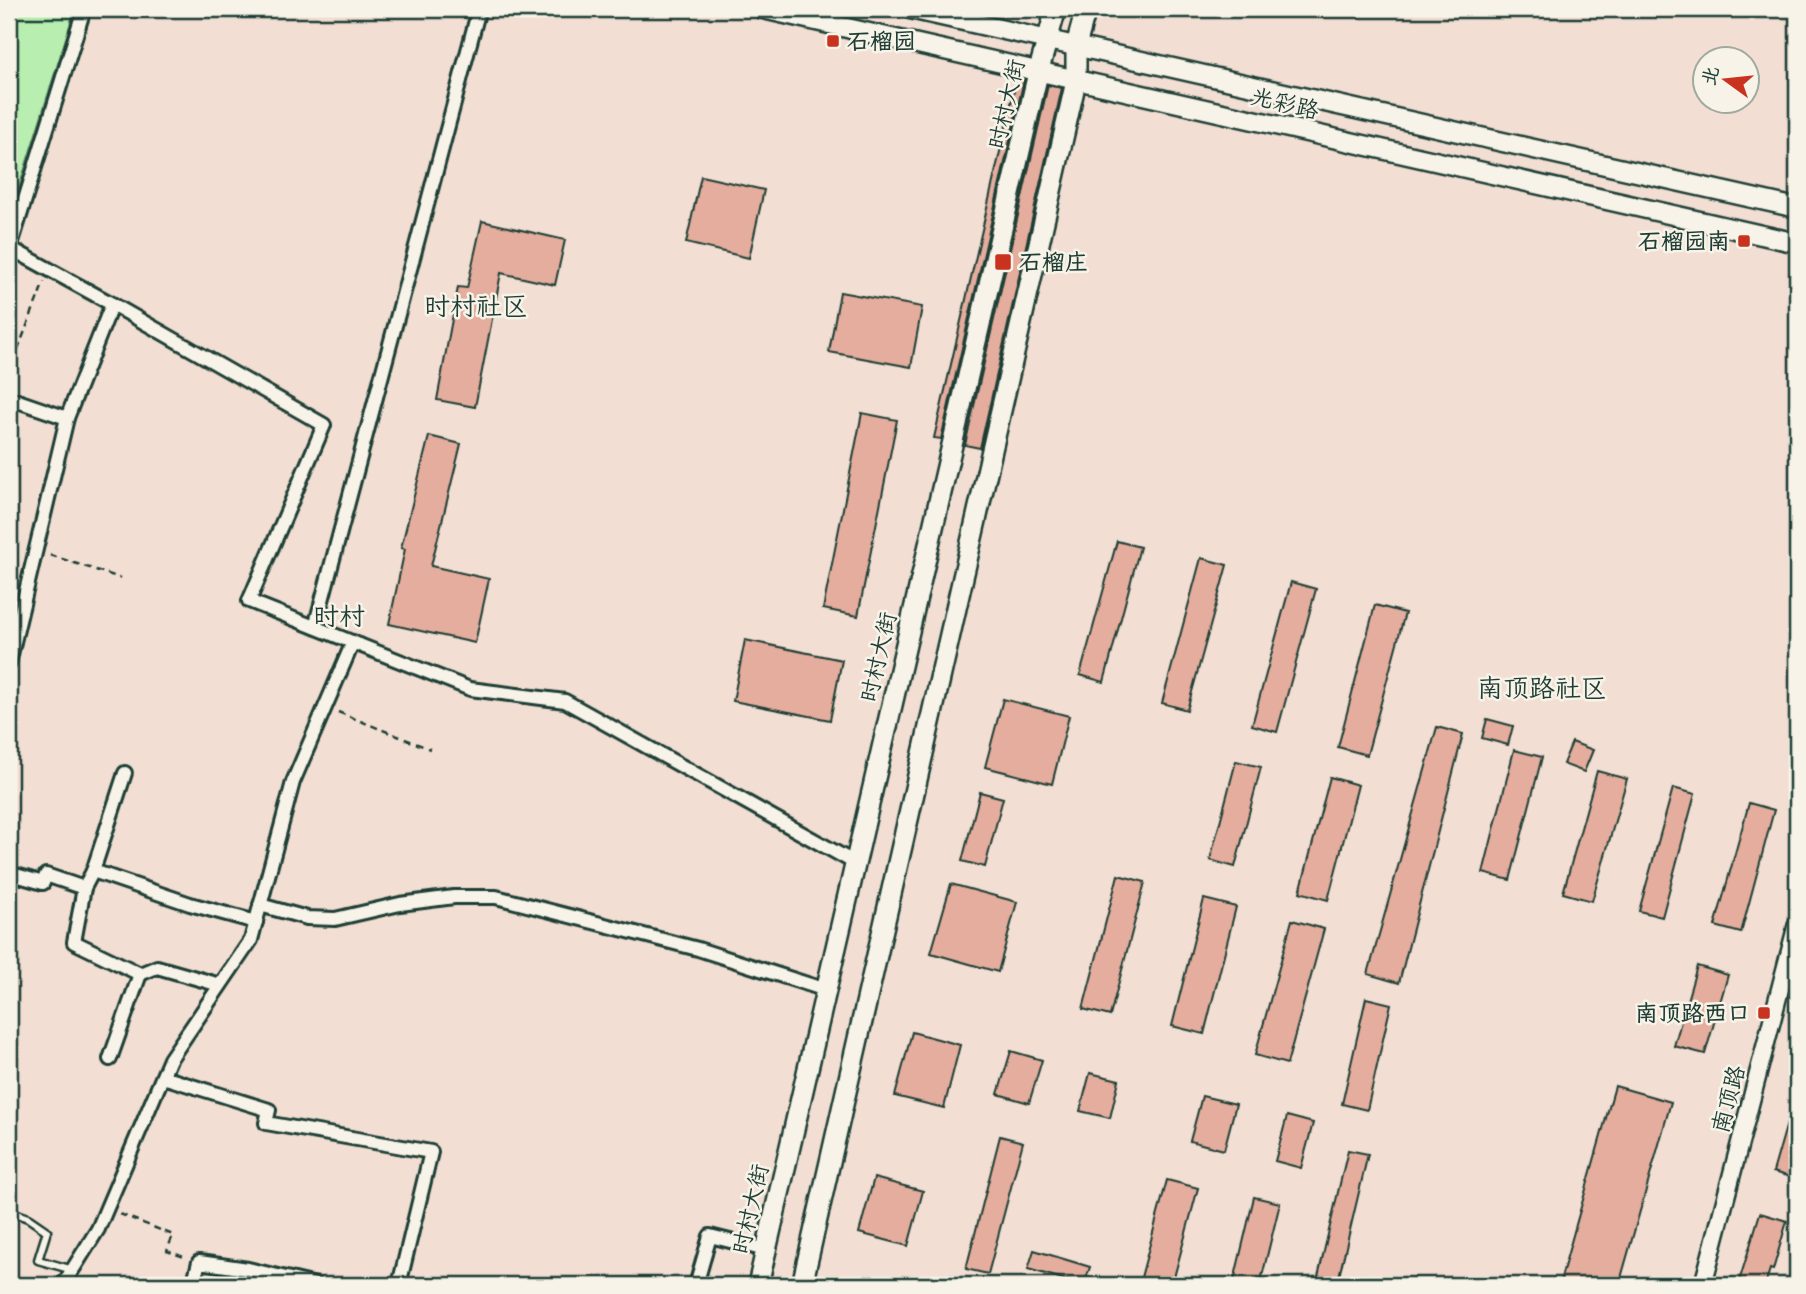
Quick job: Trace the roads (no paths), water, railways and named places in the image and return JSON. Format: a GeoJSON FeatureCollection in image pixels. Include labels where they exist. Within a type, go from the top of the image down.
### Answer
{"type":"FeatureCollection","features":[{"type":"Feature","properties":{"kind":"main road","name":"光彩路"},"geometry":{"type":"LineString","coordinates":[[763,9],[1797,243]]}},
{"type":"Feature","properties":{"kind":"main road","name":"光彩路"},"geometry":{"type":"LineString","coordinates":[[910,9],[1797,208]]}},
{"type":"Feature","properties":{"kind":"main road","name":"时村大街"},"geometry":{"type":"LineString","coordinates":[[758,1285],[1038,73],[1056,9]]}},
{"type":"Feature","properties":{"kind":"main road"},"geometry":{"type":"LineString","coordinates":[[802,1285],[1076,81],[1076,46],[1086,9]]}},
{"type":"Feature","properties":{"kind":"street"},"geometry":{"type":"LineString","coordinates":[[85,9],[10,248],[324,425],[249,601],[470,689],[565,701],[855,863]]}},
{"type":"Feature","properties":{"kind":"street"},"geometry":{"type":"LineString","coordinates":[[315,627],[479,9]]}},
{"type":"Feature","properties":{"kind":"street"},"geometry":{"type":"LineString","coordinates":[[9,663],[67,418],[111,303]]}},
{"type":"Feature","properties":{"kind":"street"},"geometry":{"type":"LineString","coordinates":[[9,398],[67,418]]}},
{"type":"Feature","properties":{"kind":"street"},"geometry":{"type":"LineString","coordinates":[[63,1285],[107,1209],[170,1059],[251,940],[293,782],[353,642]]}},
{"type":"Feature","properties":{"kind":"street"},"geometry":{"type":"LineString","coordinates":[[125,773],[93,871],[84,888],[74,942],[140,974]]}},
{"type":"Feature","properties":{"kind":"street"},"geometry":{"type":"LineString","coordinates":[[93,871],[190,904],[256,922]]}},
{"type":"Feature","properties":{"kind":"street"},"geometry":{"type":"LineString","coordinates":[[9,873],[43,883],[46,876],[84,888]]}},
{"type":"Feature","properties":{"kind":"street"},"geometry":{"type":"LineString","coordinates":[[260,905],[307,918],[335,919],[414,902],[454,897],[496,897],[698,949],[826,990]]}},
{"type":"Feature","properties":{"kind":"street","name":"南顶路"},"geometry":{"type":"LineString","coordinates":[[1703,1285],[1797,924]]}},
{"type":"Feature","properties":{"kind":"street"},"geometry":{"type":"LineString","coordinates":[[110,1059],[140,974],[157,967],[220,985]]}},
{"type":"Feature","properties":{"kind":"street"},"geometry":{"type":"LineString","coordinates":[[163,1077],[269,1110],[266,1123],[431,1152],[398,1285]]}},
{"type":"Feature","properties":{"kind":"street"},"geometry":{"type":"LineString","coordinates":[[696,1285],[710,1236],[766,1250]]}},
{"type":"Feature","properties":{"kind":"street"},"geometry":{"type":"LineString","coordinates":[[194,1285],[199,1262],[248,1269],[316,1285]]}},
{"type":"Feature","properties":{"kind":"lane"},"geometry":{"type":"LineString","coordinates":[[9,1211],[28,1218],[47,1231],[38,1260],[73,1270]]}},
{"type":"Feature","properties":{"kind":"place","name":"石榴园"},"geometry":{"type":"Point","coordinates":[833,41]}},
{"type":"Feature","properties":{"kind":"place","name":"石榴园南"},"geometry":{"type":"Point","coordinates":[1744,241]}},
{"type":"Feature","properties":{"kind":"place","name":"石榴庄"},"geometry":{"type":"Point","coordinates":[1003,262]}},
{"type":"Feature","properties":{"kind":"place","name":"南顶路西口"},"geometry":{"type":"Point","coordinates":[1764,1013]}},
{"type":"Feature","properties":{"kind":"district","name":"时村社区"},"geometry":{"type":"Point","coordinates":[476,306]}},
{"type":"Feature","properties":{"kind":"district","name":"时村"},"geometry":{"type":"Point","coordinates":[339,616]}},
{"type":"Feature","properties":{"kind":"district","name":"南顶路社区"},"geometry":{"type":"Point","coordinates":[1542,688]}}]}
